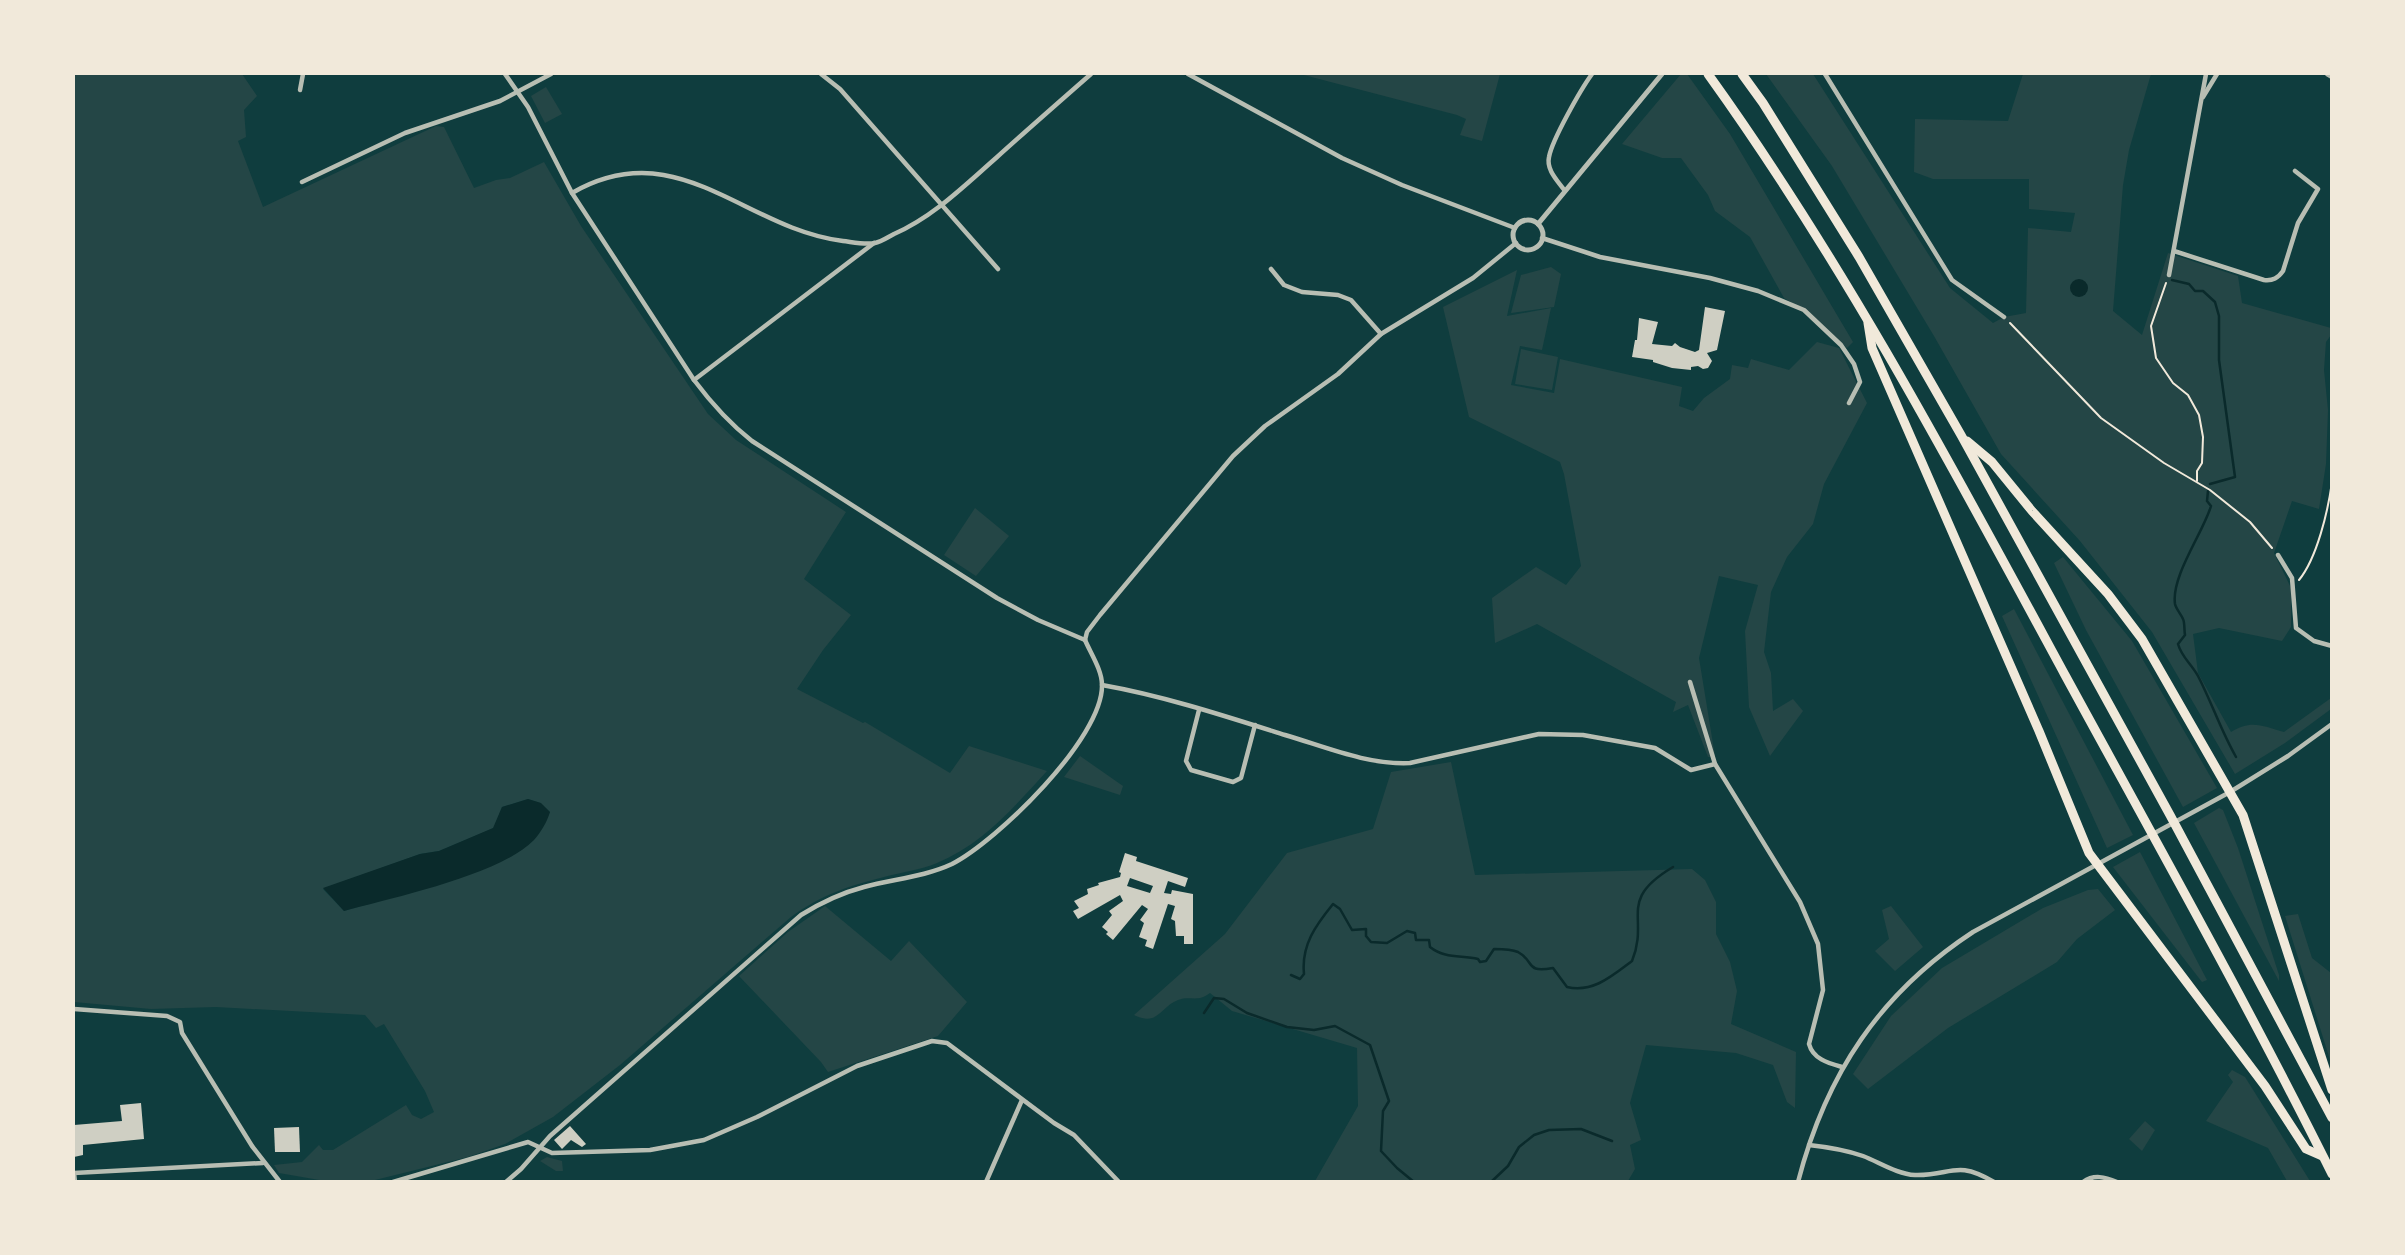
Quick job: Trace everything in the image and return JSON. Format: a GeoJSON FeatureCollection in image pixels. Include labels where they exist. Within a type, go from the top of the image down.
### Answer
{"type":"FeatureCollection","features":[{"type":"Feature","properties":{"kind":"highway"},"geometry":{"type":"LineString","coordinates":[[1708,74],[1769,161],[1866,315],[2158,846],[2332,1174]]}},
{"type":"Feature","properties":{"kind":"highway"},"geometry":{"type":"LineString","coordinates":[[1741,74],[1763,103],[1853,246],[1961,435],[2170,815],[2332,1118]]}},
{"type":"Feature","properties":{"kind":"highway"},"geometry":{"type":"LineString","coordinates":[[1866,315],[1872,348],[2039,731],[2089,853],[2265,1086],[2306,1149],[2323,1157]]}},
{"type":"Feature","properties":{"kind":"highway"},"geometry":{"type":"LineString","coordinates":[[1961,435],[1992,462],[2032,511],[2108,594],[2142,639],[2230,792],[2243,816],[2332,1090]]}},
{"type":"Feature","properties":{"kind":"street"},"geometry":{"type":"LineString","coordinates":[[300,90],[303,74]]}},
{"type":"Feature","properties":{"kind":"street"},"geometry":{"type":"LineString","coordinates":[[505,74],[528,107],[572,194],[714,407],[752,441],[964,577],[1038,620],[1085,640]]}},
{"type":"Feature","properties":{"kind":"street"},"geometry":{"type":"LineString","coordinates":[[302,182],[405,134],[500,101],[551,74]]}},
{"type":"Feature","properties":{"kind":"street"},"geometry":{"type":"LineString","coordinates":[[821,74],[841,89],[998,269]]}},
{"type":"Feature","properties":{"kind":"street"},"geometry":{"type":"LineString","coordinates":[[694,380],[874,243],[915,225],[943,205],[1091,74]]}},
{"type":"Feature","properties":{"kind":"street"},"geometry":{"type":"LineString","coordinates":[[1188,74],[1342,158],[1402,185],[1515,228]]}},
{"type":"Feature","properties":{"kind":"street"},"geometry":{"type":"LineString","coordinates":[[1565,191],[1551,172],[1548,158],[1592,74]]}},
{"type":"Feature","properties":{"kind":"street"},"geometry":{"type":"LineString","coordinates":[[1538,224],[1662,74]]}},
{"type":"Feature","properties":{"kind":"street"},"geometry":{"type":"LineString","coordinates":[[1825,74],[1952,280],[2004,317]]}},
{"type":"Feature","properties":{"kind":"street"},"geometry":{"type":"LineString","coordinates":[[2169,275],[2206,74]]}},
{"type":"Feature","properties":{"kind":"street"},"geometry":{"type":"LineString","coordinates":[[2201,100],[2217,74]]}},
{"type":"Feature","properties":{"kind":"street"},"geometry":{"type":"LineString","coordinates":[[2327,74],[2332,77]]}},
{"type":"Feature","properties":{"kind":"street"},"geometry":{"type":"LineString","coordinates":[[2174,251],[2264,279],[2270,280],[2279,276],[2298,223],[2318,189],[2295,171]]}},
{"type":"Feature","properties":{"kind":"street"},"geometry":{"type":"LineString","coordinates":[[572,194],[603,179],[624,174],[666,175],[693,181],[793,227],[824,238],[874,243]]}},
{"type":"Feature","properties":{"kind":"street"},"geometry":{"type":"LineString","coordinates":[[1530,220],[1538,224],[1542,233],[1539,244],[1529,249],[1516,243],[1513,237],[1515,228],[1522,221],[1530,220]]}},
{"type":"Feature","properties":{"kind":"street"},"geometry":{"type":"LineString","coordinates":[[1542,239],[1600,257],[1722,281],[1758,291],[1804,310],[1841,345],[1854,364],[1860,382],[1849,402]]}},
{"type":"Feature","properties":{"kind":"street"},"geometry":{"type":"LineString","coordinates":[[506,1181],[550,1136],[801,915],[830,898],[865,887],[918,876],[952,863],[998,833],[1077,746],[1096,713],[1102,685],[1100,672],[1085,640],[1087,632],[1233,456],[1265,426],[1338,374],[1381,334],[1473,278],[1516,243]]}},
{"type":"Feature","properties":{"kind":"street"},"geometry":{"type":"LineString","coordinates":[[1271,269],[1284,285],[1302,292],[1338,295],[1351,300],[1381,334]]}},
{"type":"Feature","properties":{"kind":"street"},"geometry":{"type":"LineString","coordinates":[[2278,555],[2293,586],[2296,628],[2314,641],[2332,646]]}},
{"type":"Feature","properties":{"kind":"street"},"geometry":{"type":"LineString","coordinates":[[1690,682],[1715,764],[1800,902],[1818,944],[1823,967],[1823,990],[1810,1044],[1811,1051],[1821,1060],[1842,1068]]}},
{"type":"Feature","properties":{"kind":"street"},"geometry":{"type":"LineString","coordinates":[[1102,685],[1390,764],[1410,763],[1539,734],[1605,737],[1655,748],[1691,770],[1715,764]]}},
{"type":"Feature","properties":{"kind":"street"},"geometry":{"type":"LineString","coordinates":[[1199,710],[1186,761],[1191,770],[1233,782],[1241,778],[1255,726]]}},
{"type":"Feature","properties":{"kind":"street"},"geometry":{"type":"LineString","coordinates":[[1798,1181],[1823,1104],[1842,1068],[1876,1018],[1907,984],[1933,961],[1973,932],[2230,792],[2288,756],[2332,724]]}},
{"type":"Feature","properties":{"kind":"street"},"geometry":{"type":"LineString","coordinates":[[74,1009],[167,1016],[180,1023],[183,1033],[264,1163],[280,1181]]}},
{"type":"Feature","properties":{"kind":"street"},"geometry":{"type":"LineString","coordinates":[[393,1181],[528,1142],[552,1153],[650,1150],[704,1140],[757,1117],[857,1066],[932,1041],[947,1043],[1022,1100],[1074,1135],[1119,1181]]}},
{"type":"Feature","properties":{"kind":"street"},"geometry":{"type":"LineString","coordinates":[[986,1181],[1022,1100]]}},
{"type":"Feature","properties":{"kind":"street"},"geometry":{"type":"LineString","coordinates":[[1809,1145],[1861,1155],[1915,1175],[1956,1169],[1977,1172],[1994,1181]]}},
{"type":"Feature","properties":{"kind":"street"},"geometry":{"type":"LineString","coordinates":[[75,1181],[74,1173],[264,1163]]}},
{"type":"Feature","properties":{"kind":"street"},"geometry":{"type":"LineString","coordinates":[[2083,1181],[2097,1177],[2117,1181]]}},
{"type":"Feature","properties":{"kind":"path"},"geometry":{"type":"LineString","coordinates":[[2169,275],[2151,326],[2156,358],[2173,383],[2188,395],[2199,415],[2203,437],[2202,463],[2197,471],[2197,482]]}},
{"type":"Feature","properties":{"kind":"path"},"geometry":{"type":"LineString","coordinates":[[2004,317],[2101,418],[2164,463],[2197,482],[2250,522],[2278,555]]}},
{"type":"Feature","properties":{"kind":"path"},"geometry":{"type":"LineString","coordinates":[[2293,586],[2310,564],[2332,482]]}},
{"type":"Feature","properties":{"kind":"shaded area"},"geometry":{"type":"Polygon","coordinates":[[[74,74],[242,74],[257,96],[244,110],[246,137],[238,141],[263,207],[436,126],[444,127],[474,188],[510,178],[544,162],[581,226],[708,414],[736,440],[846,512],[804,579],[851,615],[797,689],[865,722],[950,773],[969,746],[1047,771],[997,823],[954,855],[931,865],[835,892],[791,917],[620,1065],[553,1117],[505,1144],[468,1157],[375,1180],[325,1181],[279,1173],[274,1165],[302,1162],[319,1145],[323,1150],[333,1150],[406,1105],[412,1115],[421,1119],[434,1112],[425,1091],[384,1024],[376,1028],[365,1015],[216,1007],[151,1009],[74,1002],[74,74]],[[528,799],[502,807],[494,828],[439,851],[420,854],[323,889],[344,911],[455,879],[512,856],[550,812],[540,803],[528,799]]]}},
{"type":"Feature","properties":{"kind":"shaded area"},"geometry":{"type":"Polygon","coordinates":[[[1300,74],[1500,74],[1482,141],[1460,135],[1466,119],[1457,115],[1300,74]]]}},
{"type":"Feature","properties":{"kind":"shaded area"},"geometry":{"type":"Polygon","coordinates":[[[1681,74],[1687,74],[1730,134],[1853,342],[1847,348],[1813,316],[1784,298],[1750,237],[1715,211],[1708,195],[1681,158],[1662,158],[1622,144],[1681,74]]]}},
{"type":"Feature","properties":{"kind":"shaded area"},"geometry":{"type":"Polygon","coordinates":[[[1766,74],[1813,74],[1950,288],[1993,323],[2004,317],[2026,313],[2028,228],[2071,232],[2075,213],[2029,209],[2029,179],[1933,179],[1914,172],[1915,119],[2008,121],[2023,74],[2151,74],[2129,150],[2123,185],[2113,311],[2142,335],[2168,253],[2238,276],[2242,303],[2331,328],[2331,335],[2326,342],[2324,370],[2328,410],[2326,464],[2319,509],[2292,501],[2274,553],[2291,588],[2291,627],[2282,641],[2219,628],[2193,634],[2198,673],[2231,732],[2251,725],[2284,732],[2331,698],[2331,709],[2285,743],[2235,774],[2152,632],[2080,541],[2001,454],[1832,166],[1766,74]]]}},
{"type":"Feature","properties":{"kind":"shaded area"},"geometry":{"type":"Polygon","coordinates":[[[546,87],[562,114],[545,123],[531,96],[546,87]]]}},
{"type":"Feature","properties":{"kind":"shaded area"},"geometry":{"type":"Polygon","coordinates":[[[1551,267],[1561,274],[1554,307],[1511,313],[1521,275],[1551,267]]]}},
{"type":"Feature","properties":{"kind":"shaded area"},"geometry":{"type":"Polygon","coordinates":[[[1517,270],[1507,316],[1551,308],[1542,350],[1520,346],[1511,385],[1554,393],[1560,359],[1682,387],[1679,406],[1693,411],[1704,398],[1730,379],[1732,365],[1748,368],[1751,359],[1789,370],[1817,342],[1839,348],[1867,403],[1824,484],[1813,524],[1787,557],[1771,592],[1764,652],[1771,673],[1773,711],[1793,699],[1803,711],[1770,756],[1749,707],[1745,631],[1758,585],[1719,576],[1699,658],[1715,756],[1708,757],[1688,705],[1673,712],[1676,702],[1537,624],[1495,643],[1492,598],[1536,567],[1566,585],[1581,566],[1560,462],[1469,417],[1443,307],[1517,270]]]}},
{"type":"Feature","properties":{"kind":"shaded area"},"geometry":{"type":"Polygon","coordinates":[[[2079,279],[2085,282],[2088,288],[2085,294],[2079,297],[2073,294],[2070,288],[2073,282],[2079,279]]]}},
{"type":"Feature","properties":{"kind":"shaded area"},"geometry":{"type":"Polygon","coordinates":[[[1521,349],[1558,357],[1552,390],[1515,384],[1521,349]]]}},
{"type":"Feature","properties":{"kind":"shaded area"},"geometry":{"type":"Polygon","coordinates":[[[975,508],[1009,536],[976,576],[944,555],[975,508]]]}},
{"type":"Feature","properties":{"kind":"shaded area"},"geometry":{"type":"Polygon","coordinates":[[[2063,557],[2132,641],[2217,788],[2183,807],[2086,630],[2054,563],[2063,557]]]}},
{"type":"Feature","properties":{"kind":"shaded area"},"geometry":{"type":"Polygon","coordinates":[[[2014,609],[2133,835],[2107,848],[2002,616],[2014,609]]]}},
{"type":"Feature","properties":{"kind":"shaded area"},"geometry":{"type":"Polygon","coordinates":[[[1080,756],[1123,786],[1120,795],[1064,777],[1080,756]]]}},
{"type":"Feature","properties":{"kind":"shaded area"},"geometry":{"type":"Polygon","coordinates":[[[1451,762],[1475,875],[1692,869],[1705,880],[1716,902],[1716,934],[1730,962],[1737,991],[1731,1024],[1796,1052],[1795,1108],[1787,1102],[1773,1065],[1736,1053],[1646,1045],[1630,1103],[1641,1140],[1630,1145],[1635,1169],[1628,1181],[1315,1181],[1358,1106],[1357,1048],[1232,1011],[1210,993],[1201,998],[1178,1000],[1148,1019],[1134,1015],[1225,934],[1287,853],[1373,829],[1391,772],[1451,762]]]}},
{"type":"Feature","properties":{"kind":"shaded area"},"geometry":{"type":"Polygon","coordinates":[[[528,799],[541,803],[550,812],[545,823],[534,840],[518,853],[497,864],[444,884],[344,911],[323,888],[420,854],[439,851],[493,828],[502,807],[528,799]]]}},
{"type":"Feature","properties":{"kind":"shaded area"},"geometry":{"type":"Polygon","coordinates":[[[2219,808],[2223,810],[2238,848],[2279,981],[2194,823],[2219,808]]]}},
{"type":"Feature","properties":{"kind":"shaded area"},"geometry":{"type":"Polygon","coordinates":[[[2140,852],[2207,980],[2202,982],[2113,867],[2140,852]]]}},
{"type":"Feature","properties":{"kind":"shaded area"},"geometry":{"type":"Polygon","coordinates":[[[2098,889],[2115,910],[2077,939],[2057,962],[1948,1028],[1868,1089],[1853,1074],[1891,1016],[1942,968],[2043,908],[2088,890],[2098,889]]]}},
{"type":"Feature","properties":{"kind":"shaded area"},"geometry":{"type":"Polygon","coordinates":[[[825,906],[891,961],[909,941],[967,1002],[938,1036],[828,1072],[739,976],[788,932],[825,906]]]}},
{"type":"Feature","properties":{"kind":"shaded area"},"geometry":{"type":"Polygon","coordinates":[[[1891,906],[1923,947],[1895,971],[1875,951],[1889,939],[1882,910],[1891,906]]]}},
{"type":"Feature","properties":{"kind":"shaded area"},"geometry":{"type":"Polygon","coordinates":[[[2298,914],[2312,958],[2331,973],[2331,1063],[2285,916],[2298,914]]]}},
{"type":"Feature","properties":{"kind":"shaded area"},"geometry":{"type":"Polygon","coordinates":[[[2232,1070],[2245,1077],[2310,1181],[2287,1181],[2268,1148],[2206,1121],[2233,1082],[2228,1075],[2232,1070]]]}},
{"type":"Feature","properties":{"kind":"shaded area"},"geometry":{"type":"Polygon","coordinates":[[[2145,1121],[2155,1130],[2142,1151],[2129,1139],[2145,1121]]]}},
{"type":"Feature","properties":{"kind":"shaded area"},"geometry":{"type":"Polygon","coordinates":[[[547,1157],[562,1161],[563,1171],[556,1171],[540,1161],[547,1157]]]}},
{"type":"Feature","properties":{"kind":"building"},"geometry":{"type":"Polygon","coordinates":[[[1705,307],[1725,311],[1717,350],[1707,353],[1712,361],[1708,368],[1672,368],[1653,360],[1632,357],[1639,318],[1658,322],[1652,344],[1672,346],[1675,343],[1695,352],[1699,350],[1705,307]]]}},
{"type":"Feature","properties":{"kind":"building"},"geometry":{"type":"Polygon","coordinates":[[[1125,853],[1137,857],[1136,861],[1188,878],[1185,887],[1168,881],[1164,893],[1171,894],[1172,890],[1193,894],[1193,944],[1184,944],[1184,936],[1176,936],[1175,921],[1171,919],[1175,906],[1168,904],[1153,949],[1145,946],[1147,940],[1139,937],[1144,923],[1140,920],[1148,909],[1142,905],[1113,940],[1106,934],[1108,932],[1102,927],[1112,915],[1109,911],[1123,901],[1120,895],[1078,919],[1073,911],[1079,908],[1074,901],[1088,894],[1087,889],[1099,885],[1098,883],[1120,877],[1125,853]],[[1130,878],[1127,886],[1150,893],[1153,886],[1130,878]]]}},
{"type":"Feature","properties":{"kind":"building"},"geometry":{"type":"Polygon","coordinates":[[[141,1103],[144,1139],[83,1145],[83,1155],[74,1157],[74,1125],[122,1121],[120,1105],[141,1103]]]}},
{"type":"Feature","properties":{"kind":"building"},"geometry":{"type":"Polygon","coordinates":[[[570,1126],[586,1144],[582,1147],[571,1140],[562,1149],[554,1140],[570,1126]]]}},
{"type":"Feature","properties":{"kind":"building"},"geometry":{"type":"Polygon","coordinates":[[[299,1127],[300,1152],[275,1152],[274,1128],[299,1127]]]}},
{"type":"Feature","properties":{"kind":"waterway"},"geometry":{"type":"LineString","coordinates":[[2172,280],[2189,284],[2195,291],[2203,291],[2215,302],[2219,316],[2219,360],[2235,477],[2210,484]]}},
{"type":"Feature","properties":{"kind":"waterway"},"geometry":{"type":"LineString","coordinates":[[2208,491],[2207,501],[2211,506],[2183,568],[2175,593],[2175,604],[2184,621],[2185,635],[2178,644],[2198,676],[2236,757]]}},
{"type":"Feature","properties":{"kind":"waterway"},"geometry":{"type":"LineString","coordinates":[[1291,975],[1300,979],[1304,974],[1307,945],[1333,904],[1340,909],[1352,930],[1366,929],[1366,936],[1371,942],[1387,943],[1407,931],[1415,933],[1416,940],[1429,940],[1430,947],[1436,951],[1478,959],[1480,962],[1486,961],[1494,949],[1512,950],[1523,956],[1534,968],[1553,968],[1567,987],[1585,988],[1610,977],[1632,961],[1637,946],[1640,900],[1645,890],[1673,867]]}},
{"type":"Feature","properties":{"kind":"waterway"},"geometry":{"type":"LineString","coordinates":[[1204,1013],[1214,998],[1224,999],[1247,1013],[1287,1027],[1314,1030],[1335,1026],[1370,1045],[1389,1101],[1383,1111],[1381,1151],[1414,1182]]}},
{"type":"Feature","properties":{"kind":"waterway"},"geometry":{"type":"LineString","coordinates":[[1491,1182],[1508,1166],[1519,1147],[1534,1135],[1549,1130],[1581,1129],[1612,1141]]}}]}
